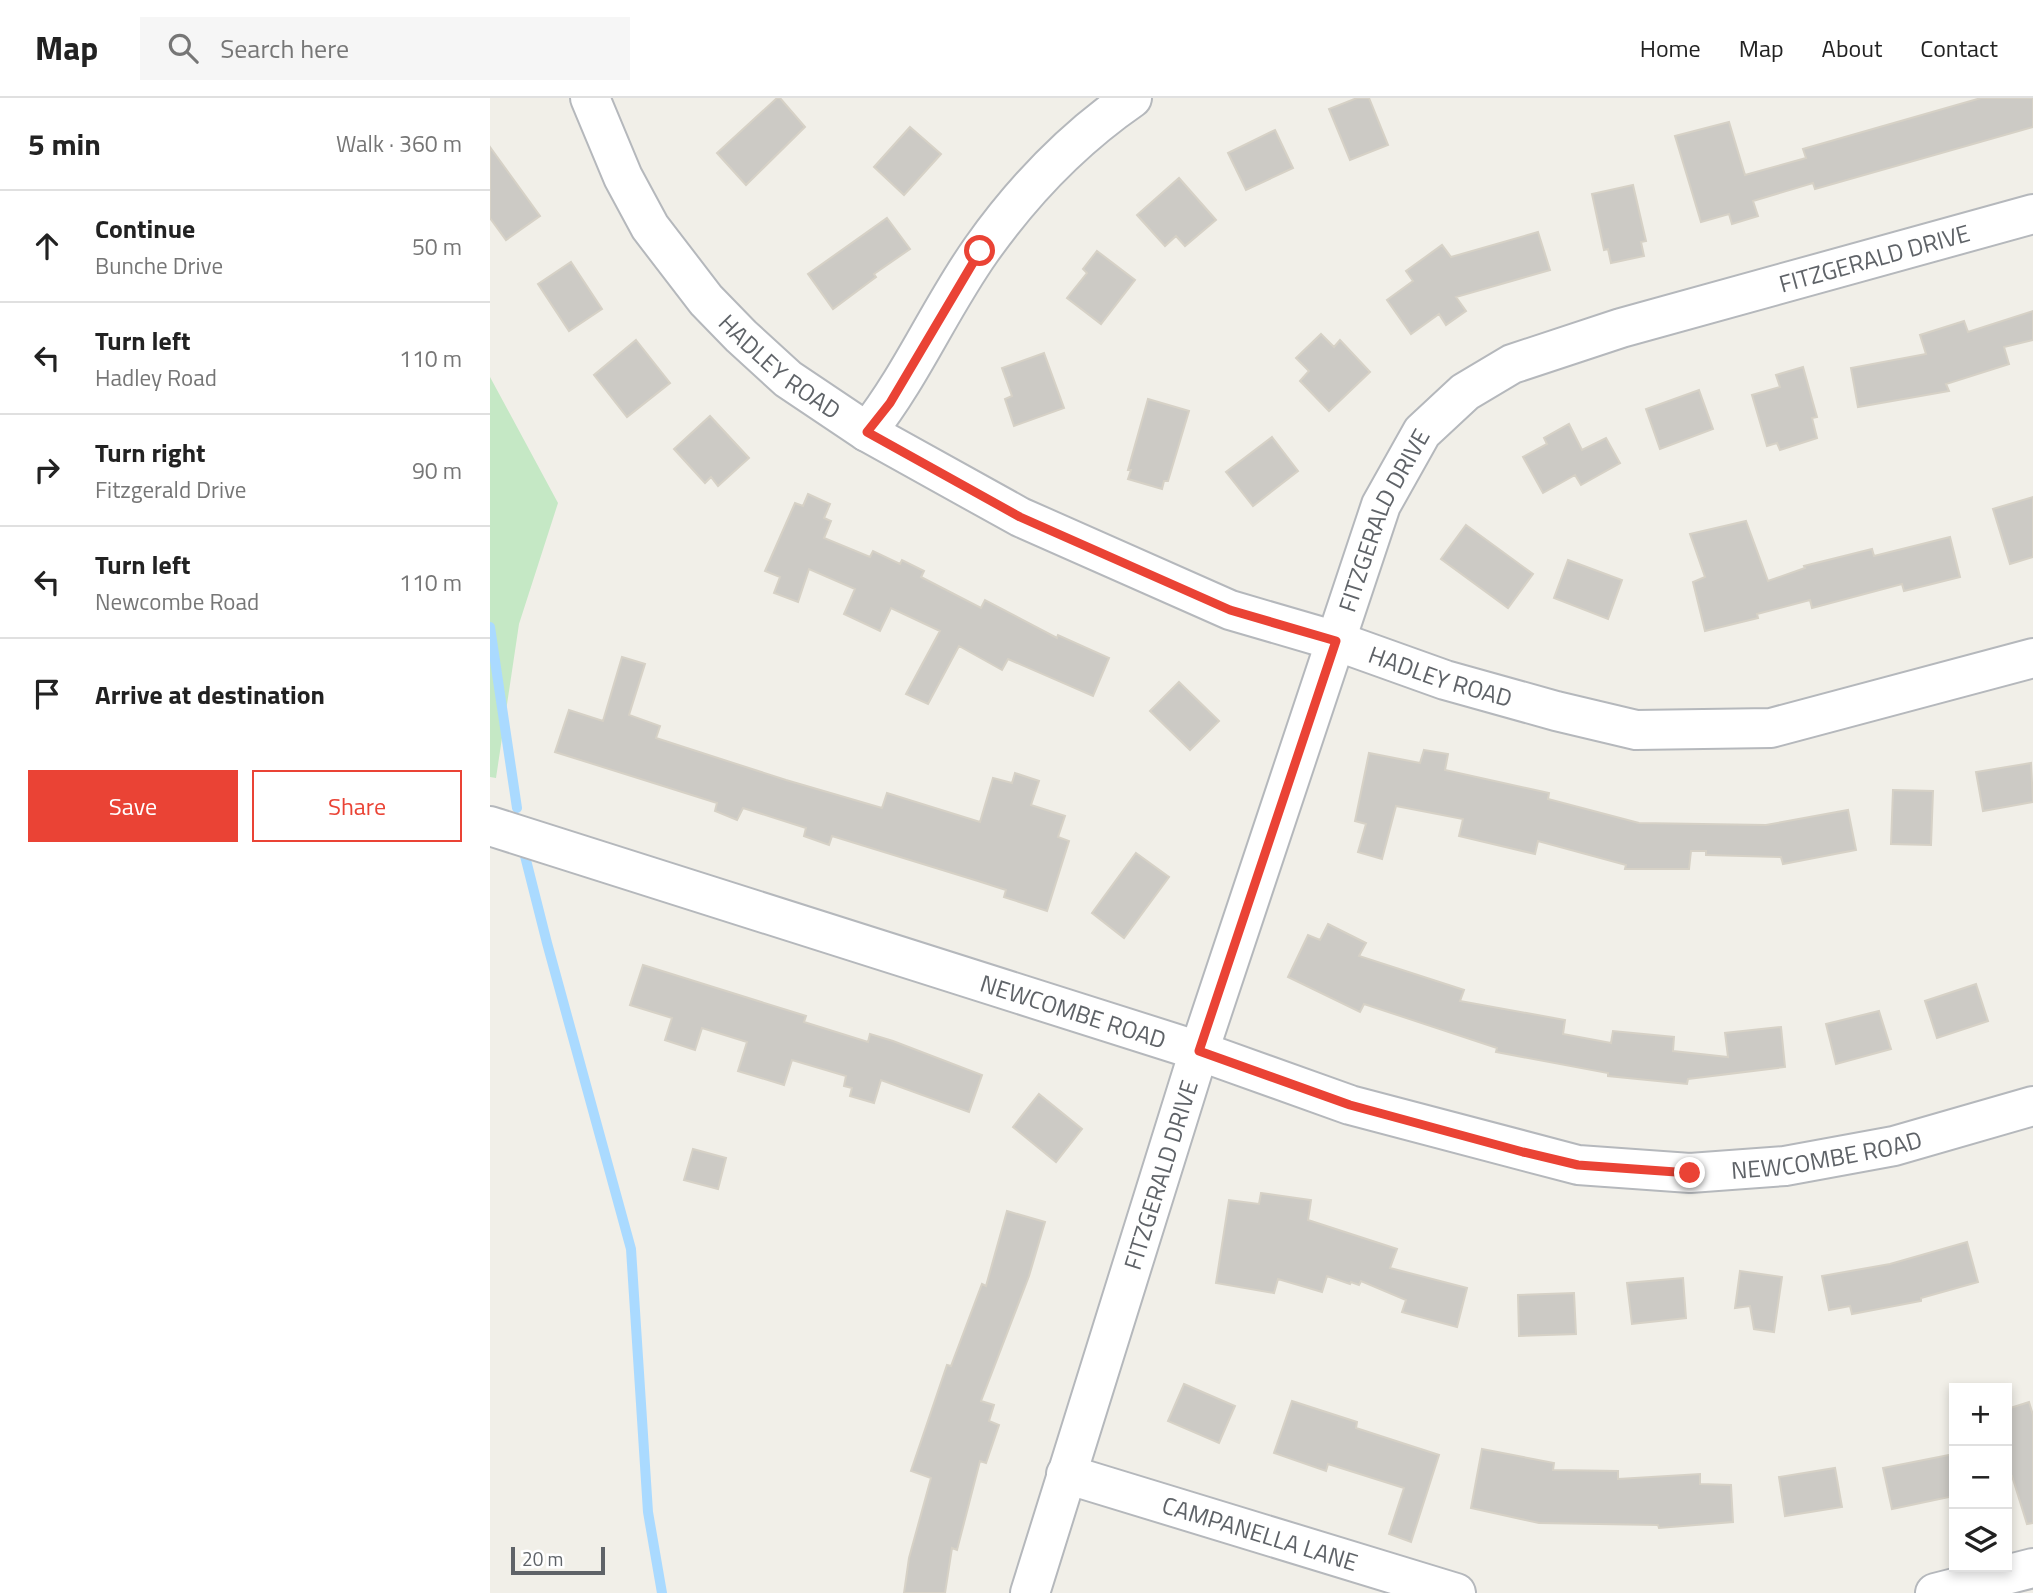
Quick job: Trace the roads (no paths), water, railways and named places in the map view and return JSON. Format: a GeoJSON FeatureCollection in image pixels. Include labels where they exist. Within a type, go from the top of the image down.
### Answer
{"type":"FeatureCollection","features":[{"type":"Feature","properties":{"kind":"street","name":"HADLEY ROAD"},"geometry":{"type":"LineString","coordinates":[[590,98],[623,177],[650,227],[706,300],[741,337],[788,379],[867,432],[1033,523],[1230,610],[1336,641],[1445,680],[1636,730],[1771,728],[2033,658]]}},
{"type":"Feature","properties":{"kind":"street"},"geometry":{"type":"LineString","coordinates":[[867,432],[890,403],[980,251],[1014,208],[1077,142],[1132,98]]}},
{"type":"Feature","properties":{"kind":"street","name":"FITZGERALD DRIVE"},"geometry":{"type":"LineString","coordinates":[[1030,1593],[1199,1051],[1381,505],[1422,432],[1465,392],[1512,364],[1621,328],[2033,214]]}},
{"type":"Feature","properties":{"kind":"street","name":"NEWCOMBE ROAD"},"geometry":{"type":"LineString","coordinates":[[490,826],[1199,1051],[1350,1105],[1578,1165],[1690,1173],[1785,1166],[1894,1146],[2033,1106]]}},
{"type":"Feature","properties":{"kind":"street","name":"CAMPANELLA LANE"},"geometry":{"type":"LineString","coordinates":[[1066,1474],[1456,1593]]}},
{"type":"Feature","properties":{"kind":"street"},"geometry":{"type":"LineString","coordinates":[[1935,1593],[2033,1568]]}},
{"type":"Feature","properties":{"kind":"waterway"},"geometry":{"type":"LineString","coordinates":[[490,627],[517,808]]}},
{"type":"Feature","properties":{"kind":"waterway"},"geometry":{"type":"LineString","coordinates":[[525,856],[631,1249],[648,1512],[662,1593]]}}]}
